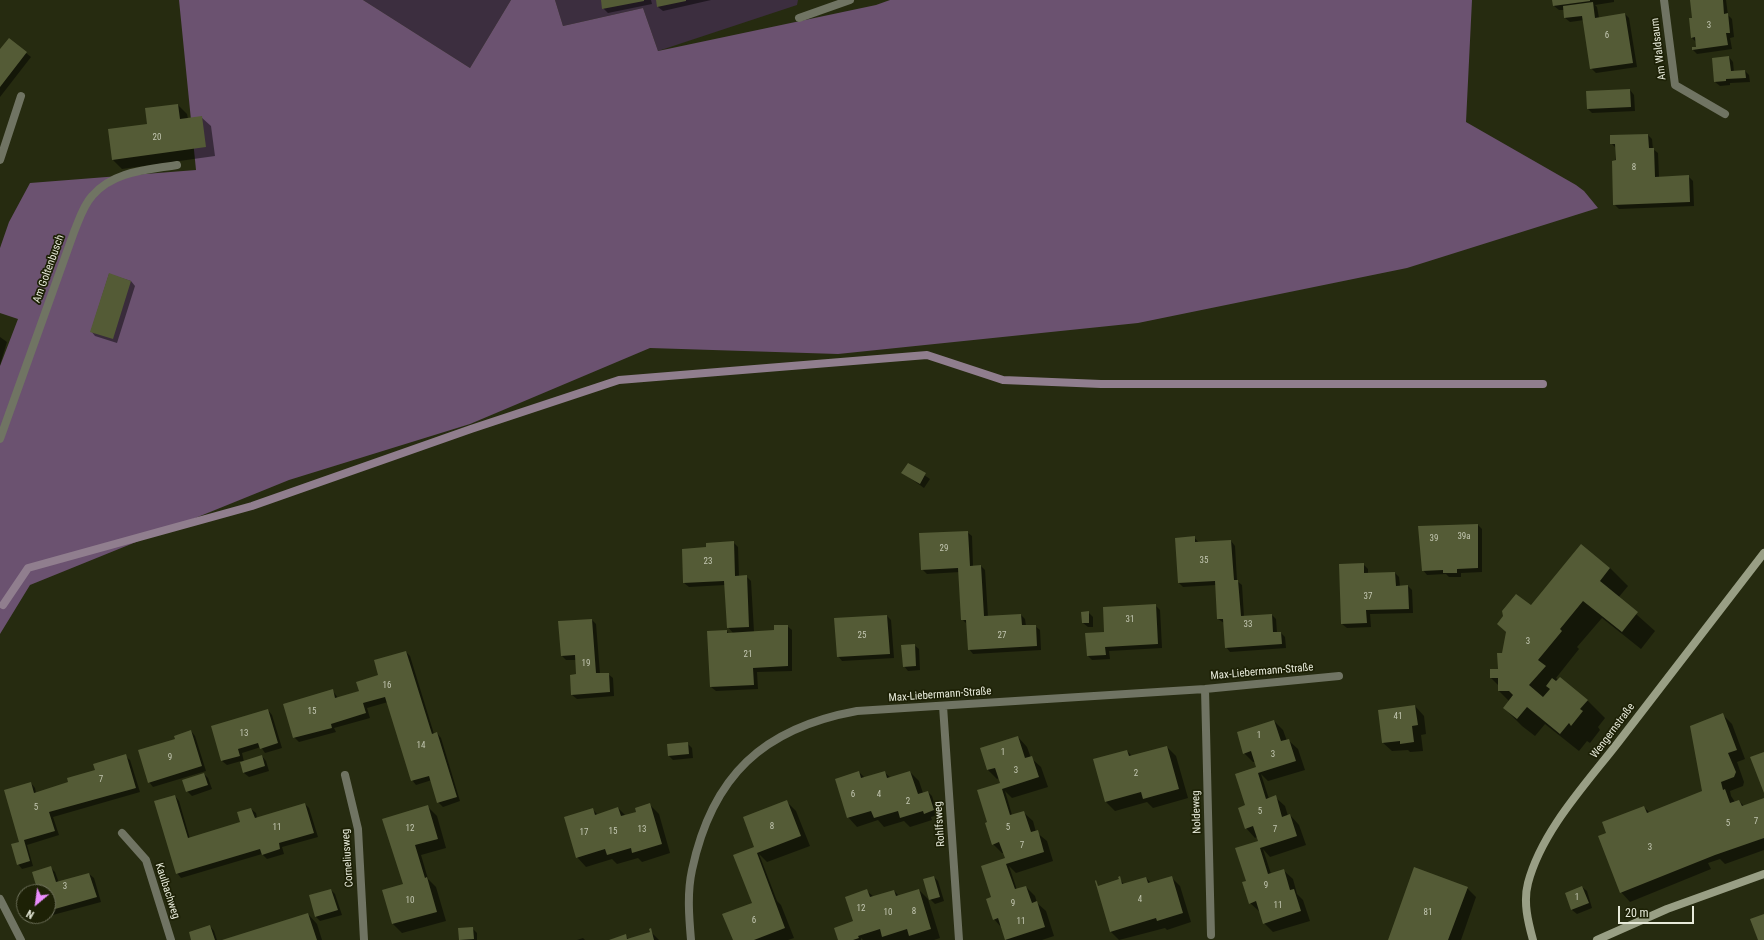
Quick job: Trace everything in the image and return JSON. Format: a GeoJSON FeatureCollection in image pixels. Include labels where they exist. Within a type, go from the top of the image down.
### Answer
{"type":"FeatureCollection","features":[{"type":"Feature","properties":{"kind":"main road","name":"Wengernstraße"},"geometry":{"type":"LineString","coordinates":[[1533,940],[1527,919],[1527,885],[1533,866],[1544,842],[1764,553]]}},
{"type":"Feature","properties":{"kind":"main road"},"geometry":{"type":"LineString","coordinates":[[1597,940],[1667,909],[1764,874]]}},
{"type":"Feature","properties":{"kind":"street"},"geometry":{"type":"LineString","coordinates":[[799,18],[850,0]]}},
{"type":"Feature","properties":{"kind":"street","name":"Am Waldsaum"},"geometry":{"type":"LineString","coordinates":[[1664,0],[1675,85],[1725,114]]}},
{"type":"Feature","properties":{"kind":"street"},"geometry":{"type":"LineString","coordinates":[[0,160],[21,96]]}},
{"type":"Feature","properties":{"kind":"street","name":"Am Goltenbusch"},"geometry":{"type":"LineString","coordinates":[[0,439],[74,232],[82,212],[92,196],[115,178],[176,165]]}},
{"type":"Feature","properties":{"kind":"street","name":"Max-Liebermann-Straße"},"geometry":{"type":"LineString","coordinates":[[690,940],[689,904],[691,878],[699,844],[720,795],[734,776],[760,749],[802,726],[828,716],[857,711],[1205,689],[1339,676]]}},
{"type":"Feature","properties":{"kind":"street","name":"Noldeweg"},"geometry":{"type":"LineString","coordinates":[[1205,689],[1211,935]]}},
{"type":"Feature","properties":{"kind":"street","name":"Rohlfsweg"},"geometry":{"type":"LineString","coordinates":[[943,706],[959,940]]}},
{"type":"Feature","properties":{"kind":"street","name":"Corneliusweg"},"geometry":{"type":"LineString","coordinates":[[345,775],[358,829],[364,940]]}},
{"type":"Feature","properties":{"kind":"street","name":"Kaulbachweg"},"geometry":{"type":"LineString","coordinates":[[122,833],[146,860],[171,940]]}},
{"type":"Feature","properties":{"kind":"street"},"geometry":{"type":"LineString","coordinates":[[0,899],[21,940]]}},
{"type":"Feature","properties":{"kind":"shaded area"},"geometry":{"type":"Polygon","coordinates":[[[179,0],[363,0],[470,68],[511,0],[555,0],[563,26],[643,8],[658,51],[876,5],[890,0],[1472,0],[1466,122],[1576,185],[1584,191],[1598,208],[1407,268],[1138,323],[838,354],[650,348],[470,424],[289,480],[30,585],[0,634],[0,366],[18,319],[0,313],[0,248],[9,222],[30,183],[196,170],[179,0]]]}},
{"type":"Feature","properties":{"kind":"shaded area"},"geometry":{"type":"Polygon","coordinates":[[[363,0],[511,0],[470,68],[363,0]]]}},
{"type":"Feature","properties":{"kind":"shaded area"},"geometry":{"type":"Polygon","coordinates":[[[555,0],[798,0],[797,5],[658,51],[643,8],[563,26],[555,0]]]}},
{"type":"Feature","properties":{"kind":"building"},"geometry":{"type":"Polygon","coordinates":[[[601,0],[644,0],[644,1],[602,9],[601,0]]]}},
{"type":"Feature","properties":{"kind":"building"},"geometry":{"type":"Polygon","coordinates":[[[656,0],[686,0],[686,1],[657,7],[656,0]]]}},
{"type":"Feature","properties":{"kind":"building"},"geometry":{"type":"Polygon","coordinates":[[[1552,0],[1590,0],[1590,1],[1553,6],[1552,0]]]}},
{"type":"Feature","properties":{"kind":"building"},"geometry":{"type":"Polygon","coordinates":[[[1690,0],[1723,0],[1724,14],[1728,13],[1730,33],[1726,33],[1728,45],[1692,50],[1692,47],[1696,47],[1695,37],[1691,38],[1689,18],[1692,18],[1690,0]]]}},
{"type":"Feature","properties":{"kind":"building"},"geometry":{"type":"Polygon","coordinates":[[[1593,2],[1595,18],[1625,13],[1633,63],[1590,69],[1582,16],[1564,18],[1563,6],[1593,2]]]}},
{"type":"Feature","properties":{"kind":"building"},"geometry":{"type":"Polygon","coordinates":[[[9,38],[27,52],[0,87],[0,49],[9,38]]]}},
{"type":"Feature","properties":{"kind":"building"},"geometry":{"type":"Polygon","coordinates":[[[1729,56],[1731,71],[1745,70],[1746,78],[1726,79],[1726,81],[1714,82],[1712,58],[1729,56]]]}},
{"type":"Feature","properties":{"kind":"building"},"geometry":{"type":"Polygon","coordinates":[[[1630,89],[1631,107],[1587,109],[1586,91],[1630,89]]]}},
{"type":"Feature","properties":{"kind":"building"},"geometry":{"type":"Polygon","coordinates":[[[178,104],[180,119],[202,116],[206,147],[112,160],[108,129],[147,124],[145,108],[178,104]]]}},
{"type":"Feature","properties":{"kind":"building"},"geometry":{"type":"Polygon","coordinates":[[[1648,134],[1649,148],[1654,148],[1655,177],[1689,175],[1690,202],[1613,205],[1612,161],[1616,160],[1615,144],[1610,144],[1610,135],[1648,134]]]}},
{"type":"Feature","properties":{"kind":"building"},"geometry":{"type":"Polygon","coordinates":[[[109,273],[131,281],[113,339],[90,332],[109,273]]]}},
{"type":"Feature","properties":{"kind":"building"},"geometry":{"type":"Polygon","coordinates":[[[908,463],[926,473],[920,484],[901,473],[908,463]]]}},
{"type":"Feature","properties":{"kind":"building"},"geometry":{"type":"Polygon","coordinates":[[[1478,524],[1478,568],[1457,569],[1457,573],[1443,573],[1443,570],[1422,571],[1418,526],[1478,524]]]}},
{"type":"Feature","properties":{"kind":"building"},"geometry":{"type":"Polygon","coordinates":[[[968,531],[970,566],[981,565],[984,616],[1021,614],[1022,625],[1036,625],[1037,646],[968,650],[966,620],[961,620],[958,568],[921,570],[919,533],[968,531]]]}},
{"type":"Feature","properties":{"kind":"building"},"geometry":{"type":"Polygon","coordinates":[[[1195,536],[1195,542],[1231,540],[1234,580],[1238,580],[1241,616],[1272,614],[1273,632],[1281,632],[1282,644],[1225,648],[1223,619],[1217,619],[1215,581],[1178,583],[1175,538],[1195,536]]]}},
{"type":"Feature","properties":{"kind":"building"},"geometry":{"type":"Polygon","coordinates":[[[734,541],[735,576],[747,575],[749,627],[727,628],[724,581],[683,583],[682,549],[706,547],[706,543],[734,541]]]}},
{"type":"Feature","properties":{"kind":"building"},"geometry":{"type":"Polygon","coordinates":[[[1581,544],[1610,568],[1600,581],[1638,612],[1622,632],[1583,601],[1560,629],[1562,631],[1538,660],[1546,666],[1529,685],[1543,697],[1550,689],[1546,686],[1552,678],[1556,681],[1560,677],[1588,700],[1580,709],[1583,711],[1571,726],[1569,723],[1560,734],[1527,707],[1517,719],[1503,708],[1513,695],[1509,691],[1498,691],[1498,678],[1490,678],[1490,669],[1498,669],[1497,653],[1502,653],[1506,632],[1497,624],[1503,616],[1502,611],[1516,594],[1531,605],[1581,544]]]}},
{"type":"Feature","properties":{"kind":"building"},"geometry":{"type":"Polygon","coordinates":[[[1364,563],[1364,573],[1395,572],[1396,586],[1408,585],[1409,609],[1366,610],[1367,623],[1341,624],[1339,564],[1364,563]]]}},
{"type":"Feature","properties":{"kind":"building"},"geometry":{"type":"Polygon","coordinates":[[[1156,604],[1158,644],[1105,647],[1106,655],[1087,656],[1085,633],[1104,632],[1103,607],[1156,604]]]}},
{"type":"Feature","properties":{"kind":"building"},"geometry":{"type":"Polygon","coordinates":[[[1089,611],[1089,623],[1082,623],[1081,612],[1089,611]]]}},
{"type":"Feature","properties":{"kind":"building"},"geometry":{"type":"Polygon","coordinates":[[[887,615],[890,654],[837,657],[834,618],[887,615]]]}},
{"type":"Feature","properties":{"kind":"building"},"geometry":{"type":"Polygon","coordinates":[[[592,619],[596,673],[609,673],[610,692],[571,695],[570,675],[576,674],[575,655],[561,656],[558,621],[592,619]]]}},
{"type":"Feature","properties":{"kind":"building"},"geometry":{"type":"Polygon","coordinates":[[[774,625],[788,625],[788,666],[753,668],[754,685],[710,687],[707,631],[727,630],[727,633],[774,630],[774,625]]]}},
{"type":"Feature","properties":{"kind":"building"},"geometry":{"type":"Polygon","coordinates":[[[915,644],[916,666],[903,667],[901,645],[915,644]]]}},
{"type":"Feature","properties":{"kind":"building"},"geometry":{"type":"Polygon","coordinates":[[[406,651],[432,734],[437,732],[457,797],[437,803],[429,776],[411,781],[385,697],[363,703],[366,713],[331,724],[332,728],[293,738],[283,704],[333,689],[335,698],[359,691],[356,682],[378,675],[374,660],[406,651]]]}},
{"type":"Feature","properties":{"kind":"building"},"geometry":{"type":"Polygon","coordinates":[[[1415,705],[1418,725],[1412,726],[1414,742],[1400,744],[1400,741],[1382,743],[1378,710],[1415,705]]]}},
{"type":"Feature","properties":{"kind":"building"},"geometry":{"type":"Polygon","coordinates":[[[268,709],[278,743],[260,749],[258,743],[238,749],[240,756],[221,761],[211,726],[268,709]]]}},
{"type":"Feature","properties":{"kind":"building"},"geometry":{"type":"Polygon","coordinates":[[[1723,713],[1737,750],[1728,753],[1736,772],[1734,777],[1721,782],[1723,790],[1725,789],[1730,803],[1739,800],[1742,806],[1764,798],[1764,838],[1715,855],[1620,893],[1598,836],[1606,833],[1602,822],[1644,806],[1647,813],[1702,791],[1690,726],[1723,713]]]}},
{"type":"Feature","properties":{"kind":"building"},"geometry":{"type":"Polygon","coordinates":[[[1274,720],[1281,741],[1289,739],[1296,761],[1258,773],[1266,799],[1276,795],[1282,817],[1290,814],[1297,836],[1260,848],[1268,874],[1284,869],[1290,890],[1294,889],[1301,911],[1263,924],[1256,901],[1249,904],[1242,882],[1246,881],[1235,848],[1258,841],[1253,826],[1245,829],[1238,808],[1245,805],[1235,774],[1256,767],[1251,751],[1243,754],[1237,732],[1274,720]]]}},
{"type":"Feature","properties":{"kind":"building"},"geometry":{"type":"Polygon","coordinates":[[[191,730],[202,766],[148,783],[138,750],[175,739],[174,736],[191,730]]]}},
{"type":"Feature","properties":{"kind":"building"},"geometry":{"type":"Polygon","coordinates":[[[1018,736],[1025,758],[1032,756],[1039,777],[1002,789],[1010,815],[1024,811],[1031,832],[1038,830],[1044,852],[1006,864],[1015,889],[1026,886],[1032,903],[1037,901],[1045,927],[1005,940],[998,918],[993,920],[986,899],[991,897],[981,866],[1005,858],[999,842],[992,845],[985,823],[987,822],[977,790],[1000,783],[995,768],[987,770],[980,748],[1018,736]]]}},
{"type":"Feature","properties":{"kind":"building"},"geometry":{"type":"Polygon","coordinates":[[[688,742],[689,754],[668,756],[667,744],[688,742]]]}},
{"type":"Feature","properties":{"kind":"building"},"geometry":{"type":"Polygon","coordinates":[[[1167,746],[1179,789],[1143,799],[1141,792],[1105,802],[1093,759],[1127,750],[1129,756],[1167,746]]]}},
{"type":"Feature","properties":{"kind":"building"},"geometry":{"type":"Polygon","coordinates":[[[1764,752],[1764,793],[1750,757],[1764,752]]]}},
{"type":"Feature","properties":{"kind":"building"},"geometry":{"type":"Polygon","coordinates":[[[126,754],[136,788],[49,812],[55,831],[24,840],[30,861],[17,865],[11,844],[19,842],[4,790],[31,782],[34,793],[68,782],[67,778],[95,770],[93,764],[126,754]]]}},
{"type":"Feature","properties":{"kind":"building"},"geometry":{"type":"Polygon","coordinates":[[[262,755],[265,766],[243,773],[240,762],[262,755]]]}},
{"type":"Feature","properties":{"kind":"building"},"geometry":{"type":"Polygon","coordinates":[[[859,771],[861,778],[885,771],[887,778],[910,771],[918,794],[928,791],[934,810],[924,814],[923,811],[900,818],[898,811],[874,818],[871,811],[847,818],[835,779],[859,771]]]}},
{"type":"Feature","properties":{"kind":"building"},"geometry":{"type":"Polygon","coordinates":[[[204,773],[208,785],[186,792],[182,780],[204,773]]]}},
{"type":"Feature","properties":{"kind":"building"},"geometry":{"type":"Polygon","coordinates":[[[175,795],[188,838],[240,822],[237,812],[251,808],[255,818],[305,803],[314,833],[279,843],[280,849],[262,855],[260,849],[176,874],[154,801],[175,795]]]}},
{"type":"Feature","properties":{"kind":"building"},"geometry":{"type":"Polygon","coordinates":[[[787,800],[801,836],[757,853],[785,928],[754,940],[733,940],[722,914],[752,903],[733,855],[754,847],[743,817],[787,800]]]}},
{"type":"Feature","properties":{"kind":"building"},"geometry":{"type":"Polygon","coordinates":[[[650,803],[662,844],[632,853],[631,848],[607,855],[605,849],[576,858],[564,817],[593,808],[595,815],[618,807],[621,816],[636,812],[635,808],[650,803]]]}},
{"type":"Feature","properties":{"kind":"building"},"geometry":{"type":"Polygon","coordinates":[[[428,805],[438,839],[415,845],[425,878],[427,877],[437,912],[392,924],[382,890],[403,884],[382,819],[428,805]]]}},
{"type":"Feature","properties":{"kind":"building"},"geometry":{"type":"Polygon","coordinates":[[[51,866],[56,882],[89,873],[97,897],[56,909],[56,884],[36,884],[32,872],[51,866]]]}},
{"type":"Feature","properties":{"kind":"building"},"geometry":{"type":"Polygon","coordinates":[[[1414,867],[1468,887],[1448,940],[1388,940],[1414,867]]]}},
{"type":"Feature","properties":{"kind":"building"},"geometry":{"type":"Polygon","coordinates":[[[934,876],[940,897],[929,900],[923,879],[934,876]]]}},
{"type":"Feature","properties":{"kind":"building"},"geometry":{"type":"Polygon","coordinates":[[[1120,876],[1122,884],[1146,877],[1148,883],[1172,876],[1183,913],[1157,921],[1156,918],[1110,932],[1095,881],[1096,880],[1098,886],[1119,879],[1118,877],[1120,876]]]}},
{"type":"Feature","properties":{"kind":"building"},"geometry":{"type":"Polygon","coordinates":[[[1582,886],[1589,903],[1571,910],[1565,893],[1582,886]]]}},
{"type":"Feature","properties":{"kind":"building"},"geometry":{"type":"Polygon","coordinates":[[[331,889],[338,910],[315,917],[309,895],[331,889]]]}},
{"type":"Feature","properties":{"kind":"building"},"geometry":{"type":"Polygon","coordinates":[[[867,889],[870,897],[894,890],[896,896],[919,889],[931,929],[909,936],[907,929],[882,937],[880,929],[858,936],[859,938],[853,940],[838,940],[834,928],[853,921],[845,897],[867,889]]]}},
{"type":"Feature","properties":{"kind":"building"},"geometry":{"type":"Polygon","coordinates":[[[308,913],[317,940],[222,940],[308,913]]]}},
{"type":"Feature","properties":{"kind":"building"},"geometry":{"type":"Polygon","coordinates":[[[1764,914],[1764,940],[1758,940],[1750,919],[1764,914]]]}},
{"type":"Feature","properties":{"kind":"building"},"geometry":{"type":"Polygon","coordinates":[[[210,925],[215,940],[191,940],[189,932],[210,925]]]}},
{"type":"Feature","properties":{"kind":"building"},"geometry":{"type":"Polygon","coordinates":[[[473,927],[474,939],[459,940],[458,928],[473,927]]]}},
{"type":"Feature","properties":{"kind":"building"},"geometry":{"type":"Polygon","coordinates":[[[651,928],[654,940],[609,940],[626,934],[627,939],[650,932],[649,929],[651,928]]]}},
{"type":"Feature","properties":{"kind":"waterway"},"geometry":{"type":"LineString","coordinates":[[3,605],[28,568],[252,506],[471,429],[619,380],[927,355],[1003,380],[1101,384],[1543,384]]}}]}
